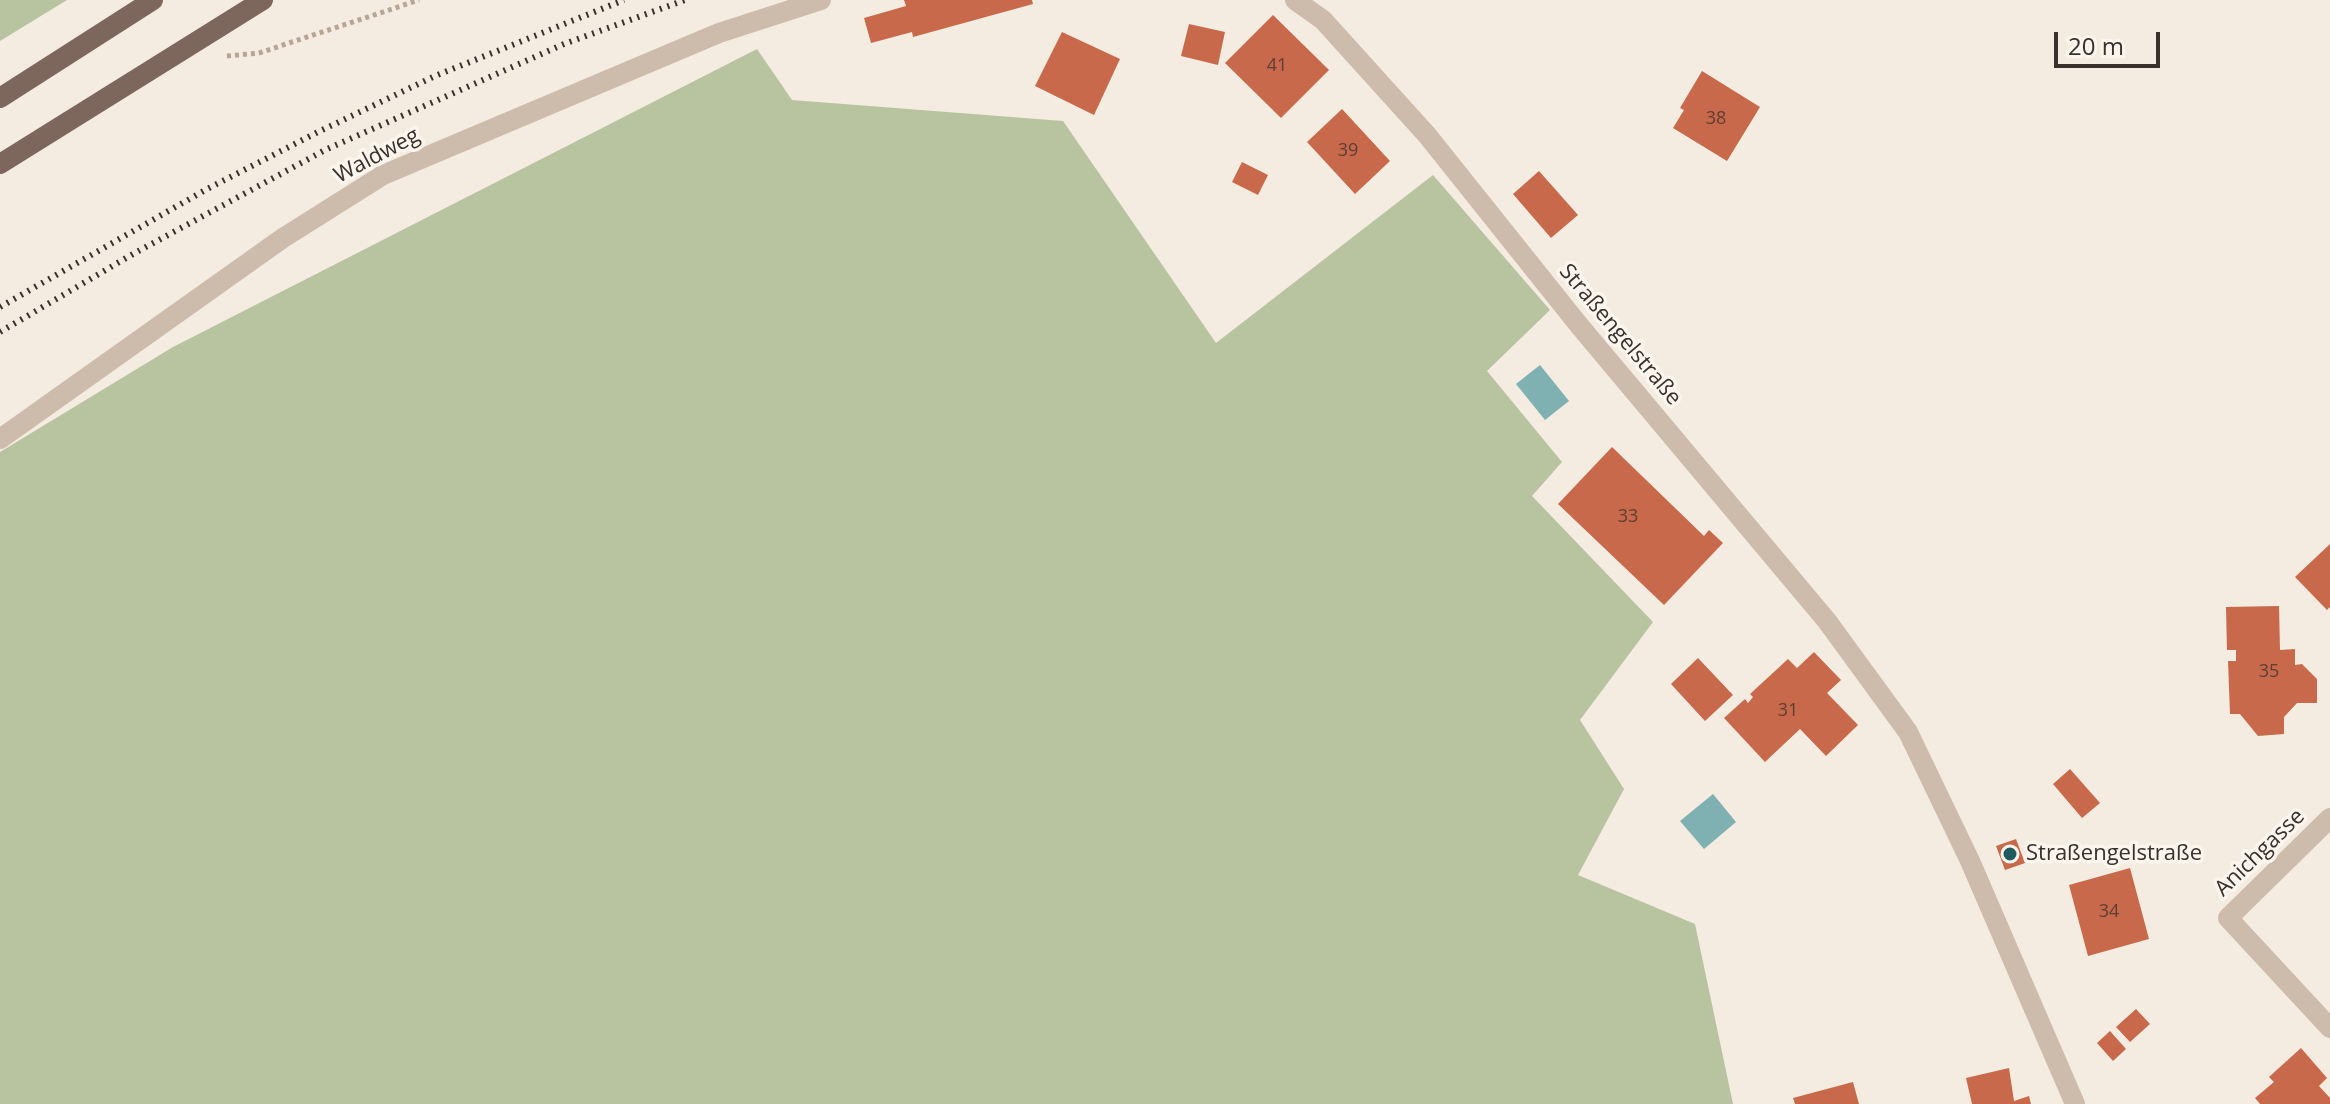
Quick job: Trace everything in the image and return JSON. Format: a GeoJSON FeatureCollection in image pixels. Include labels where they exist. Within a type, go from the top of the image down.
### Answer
{"type":"FeatureCollection","features":[{"type":"Feature","properties":{"kind":"main road"},"geometry":{"type":"LineString","coordinates":[[0,98],[153,0]]}},
{"type":"Feature","properties":{"kind":"main road"},"geometry":{"type":"LineString","coordinates":[[0,164],[263,0]]}},
{"type":"Feature","properties":{"kind":"street","name":"Waldweg"},"geometry":{"type":"LineString","coordinates":[[0,439],[283,238],[383,175],[719,33],[821,0]]}},
{"type":"Feature","properties":{"kind":"street","name":"Straßengelstraße"},"geometry":{"type":"LineString","coordinates":[[1295,0],[1323,20],[1427,135],[1578,324],[1827,621],[1908,732],[1970,861],[2075,1104]]}},
{"type":"Feature","properties":{"kind":"street","name":"Anichgasse"},"geometry":{"type":"LineString","coordinates":[[2330,818],[2228,918],[2330,1028]]}},
{"type":"Feature","properties":{"kind":"path"},"geometry":{"type":"LineString","coordinates":[[213,57],[259,53],[419,0]]}},
{"type":"Feature","properties":{"kind":"green space"},"geometry":{"type":"Polygon","coordinates":[[[0,0],[67,0],[0,41],[0,0]]]}},
{"type":"Feature","properties":{"kind":"green space"},"geometry":{"type":"Polygon","coordinates":[[[757,49],[792,100],[1063,121],[1216,343],[1433,175],[1550,310],[1487,371],[1562,462],[1532,496],[1653,622],[1580,720],[1624,789],[1578,875],[1695,924],[1733,1104],[0,1104],[0,452],[173,347],[757,49]]]}},
{"type":"Feature","properties":{"kind":"water"},"geometry":{"type":"Polygon","coordinates":[[[1540,365],[1569,401],[1545,420],[1516,384],[1540,365]]]}},
{"type":"Feature","properties":{"kind":"water"},"geometry":{"type":"Polygon","coordinates":[[[1713,794],[1736,822],[1704,849],[1680,821],[1713,794]]]}},
{"type":"Feature","properties":{"kind":"building"},"geometry":{"type":"Polygon","coordinates":[[[904,0],[1032,0],[1033,4],[913,37],[912,32],[871,43],[864,18],[906,6],[904,0]]]}},
{"type":"Feature","properties":{"kind":"building"},"geometry":{"type":"Polygon","coordinates":[[[1273,15],[1329,70],[1281,118],[1225,63],[1273,15]]]}},
{"type":"Feature","properties":{"kind":"building"},"geometry":{"type":"Polygon","coordinates":[[[1189,24],[1225,32],[1218,65],[1181,56],[1189,24]]]}},
{"type":"Feature","properties":{"kind":"building"},"geometry":{"type":"Polygon","coordinates":[[[1062,32],[1120,59],[1094,115],[1035,86],[1062,32]]]}},
{"type":"Feature","properties":{"kind":"building"},"geometry":{"type":"Polygon","coordinates":[[[1702,71],[1760,107],[1727,161],[1673,128],[1684,110],[1680,108],[1702,71]]]}},
{"type":"Feature","properties":{"kind":"building"},"geometry":{"type":"Polygon","coordinates":[[[1342,109],[1390,161],[1355,194],[1307,142],[1342,109]]]}},
{"type":"Feature","properties":{"kind":"building"},"geometry":{"type":"Polygon","coordinates":[[[1242,162],[1268,175],[1258,195],[1232,182],[1242,162]]]}},
{"type":"Feature","properties":{"kind":"building"},"geometry":{"type":"Polygon","coordinates":[[[1539,171],[1578,215],[1551,238],[1513,194],[1539,171]]]}},
{"type":"Feature","properties":{"kind":"building"},"geometry":{"type":"Polygon","coordinates":[[[1612,447],[1704,536],[1709,530],[1723,543],[1664,605],[1558,504],[1612,447]]]}},
{"type":"Feature","properties":{"kind":"building"},"geometry":{"type":"Polygon","coordinates":[[[2330,544],[2330,607],[2327,610],[2295,577],[2330,544]]]}},
{"type":"Feature","properties":{"kind":"building"},"geometry":{"type":"Polygon","coordinates":[[[2279,606],[2280,650],[2295,649],[2295,665],[2302,664],[2317,679],[2317,703],[2297,703],[2284,717],[2284,734],[2258,736],[2240,714],[2230,714],[2228,661],[2236,661],[2236,650],[2227,650],[2226,607],[2279,606]]]}},
{"type":"Feature","properties":{"kind":"building"},"geometry":{"type":"Polygon","coordinates":[[[1814,652],[1841,680],[1827,693],[1858,725],[1826,756],[1800,729],[1765,762],[1724,718],[1745,699],[1748,703],[1753,697],[1750,694],[1788,659],[1797,668],[1814,652]]]}},
{"type":"Feature","properties":{"kind":"building"},"geometry":{"type":"Polygon","coordinates":[[[1698,658],[1733,695],[1705,721],[1671,684],[1698,658]]]}},
{"type":"Feature","properties":{"kind":"building"},"geometry":{"type":"Polygon","coordinates":[[[2070,769],[2100,803],[2082,818],[2053,784],[2070,769]]]}},
{"type":"Feature","properties":{"kind":"building","name":"Straßengelstraße"},"geometry":{"type":"Polygon","coordinates":[[[2016,839],[2025,863],[2005,870],[1996,846],[2016,839]]]}},
{"type":"Feature","properties":{"kind":"building"},"geometry":{"type":"Polygon","coordinates":[[[2130,868],[2149,939],[2088,956],[2069,885],[2130,868]]]}},
{"type":"Feature","properties":{"kind":"building"},"geometry":{"type":"Polygon","coordinates":[[[2136,1009],[2150,1024],[2130,1042],[2116,1027],[2136,1009]]]}},
{"type":"Feature","properties":{"kind":"building"},"geometry":{"type":"Polygon","coordinates":[[[2110,1031],[2126,1049],[2113,1061],[2097,1043],[2110,1031]]]}},
{"type":"Feature","properties":{"kind":"building"},"geometry":{"type":"Polygon","coordinates":[[[2301,1048],[2327,1078],[2319,1086],[2330,1098],[2330,1104],[2260,1104],[2255,1098],[2274,1082],[2269,1077],[2301,1048]]]}},
{"type":"Feature","properties":{"kind":"building"},"geometry":{"type":"Polygon","coordinates":[[[2009,1068],[2014,1101],[2029,1096],[2031,1104],[1972,1104],[1966,1078],[2009,1068]]]}},
{"type":"Feature","properties":{"kind":"building"},"geometry":{"type":"Polygon","coordinates":[[[1853,1082],[1859,1104],[1795,1104],[1793,1098],[1853,1082]]]}},
{"type":"Feature","properties":{"kind":"railway"},"geometry":{"type":"LineString","coordinates":[[0,307],[207,189],[318,132],[435,76],[624,0]]}},
{"type":"Feature","properties":{"kind":"railway"},"geometry":{"type":"LineString","coordinates":[[0,332],[133,254],[325,150],[564,44],[685,0]]}},
{"type":"Feature","properties":{"kind":"place","name":"Straßengelstraße"},"geometry":{"type":"Point","coordinates":[2010,854]}}]}
